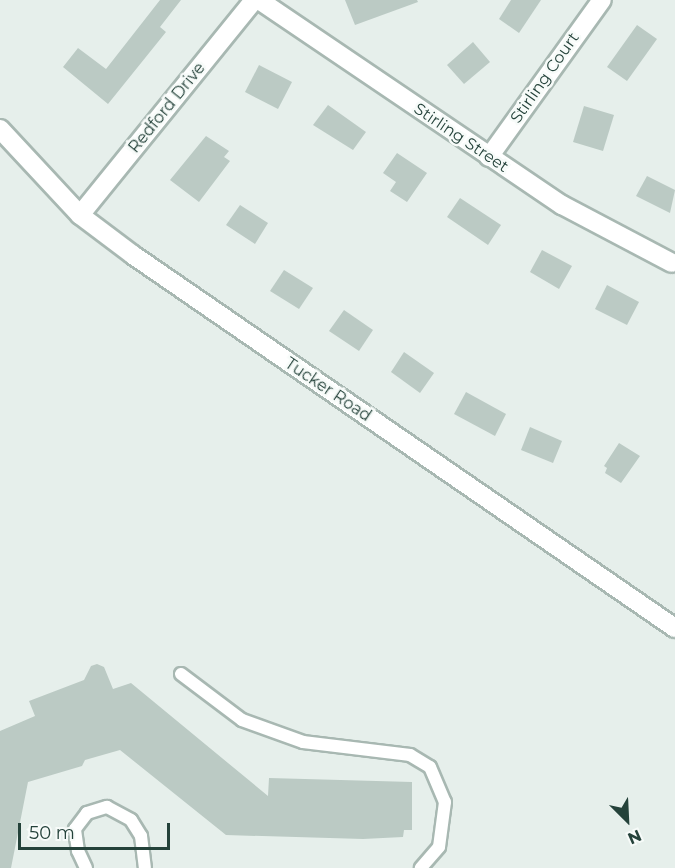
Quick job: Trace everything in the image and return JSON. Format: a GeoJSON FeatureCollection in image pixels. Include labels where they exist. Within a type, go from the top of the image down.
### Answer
{"type":"FeatureCollection","features":[{"type":"Feature","properties":{"kind":"street","name":"Redford Drive"},"geometry":{"type":"LineString","coordinates":[[80,215],[254,0]]}},
{"type":"Feature","properties":{"kind":"street","name":"Stirling Street"},"geometry":{"type":"LineString","coordinates":[[259,0],[576,214],[672,263]]}},
{"type":"Feature","properties":{"kind":"street","name":"Stirling Court"},"geometry":{"type":"LineString","coordinates":[[489,157],[602,0]]}},
{"type":"Feature","properties":{"kind":"street","name":"Tucker Road"},"geometry":{"type":"LineString","coordinates":[[0,129],[80,215],[261,344],[675,628]]}},
{"type":"Feature","properties":{"kind":"lane"},"geometry":{"type":"LineString","coordinates":[[181,674],[242,720],[303,742],[410,755],[430,767],[445,802],[439,848],[422,868]]}},
{"type":"Feature","properties":{"kind":"lane"},"geometry":{"type":"LineString","coordinates":[[86,868],[78,851],[75,829],[87,813],[107,807],[131,820],[141,836],[145,868]]}},
{"type":"Feature","properties":{"kind":"building"},"geometry":{"type":"Polygon","coordinates":[[[160,0],[181,0],[160,27],[166,32],[108,104],[63,67],[78,48],[106,69],[160,0]]]}},
{"type":"Feature","properties":{"kind":"building"},"geometry":{"type":"Polygon","coordinates":[[[345,0],[417,0],[418,2],[355,25],[345,0]]]}},
{"type":"Feature","properties":{"kind":"building"},"geometry":{"type":"Polygon","coordinates":[[[511,0],[541,0],[519,33],[499,19],[511,0]]]}},
{"type":"Feature","properties":{"kind":"building"},"geometry":{"type":"Polygon","coordinates":[[[637,25],[657,39],[627,81],[607,67],[637,25]]]}},
{"type":"Feature","properties":{"kind":"building"},"geometry":{"type":"Polygon","coordinates":[[[473,42],[490,62],[464,84],[447,65],[473,42]]]}},
{"type":"Feature","properties":{"kind":"building"},"geometry":{"type":"Polygon","coordinates":[[[259,65],[292,82],[278,109],[245,92],[259,65]]]}},
{"type":"Feature","properties":{"kind":"building"},"geometry":{"type":"Polygon","coordinates":[[[328,105],[366,132],[353,150],[313,125],[328,105]]]}},
{"type":"Feature","properties":{"kind":"building"},"geometry":{"type":"Polygon","coordinates":[[[584,106],[614,115],[603,151],[573,142],[584,106]]]}},
{"type":"Feature","properties":{"kind":"building"},"geometry":{"type":"Polygon","coordinates":[[[206,136],[229,151],[224,157],[230,161],[199,202],[170,180],[206,136]]]}},
{"type":"Feature","properties":{"kind":"building"},"geometry":{"type":"Polygon","coordinates":[[[397,153],[427,173],[407,202],[390,191],[396,182],[383,173],[397,153]]]}},
{"type":"Feature","properties":{"kind":"building"},"geometry":{"type":"Polygon","coordinates":[[[647,176],[675,190],[670,213],[636,196],[647,176]]]}},
{"type":"Feature","properties":{"kind":"building"},"geometry":{"type":"Polygon","coordinates":[[[460,198],[501,225],[488,245],[447,217],[460,198]]]}},
{"type":"Feature","properties":{"kind":"building"},"geometry":{"type":"Polygon","coordinates":[[[240,205],[268,223],[255,244],[226,225],[240,205]]]}},
{"type":"Feature","properties":{"kind":"building"},"geometry":{"type":"Polygon","coordinates":[[[542,250],[572,266],[559,289],[530,272],[542,250]]]}},
{"type":"Feature","properties":{"kind":"building"},"geometry":{"type":"Polygon","coordinates":[[[284,270],[313,288],[299,309],[270,291],[284,270]]]}},
{"type":"Feature","properties":{"kind":"building"},"geometry":{"type":"Polygon","coordinates":[[[607,285],[639,302],[627,325],[595,309],[607,285]]]}},
{"type":"Feature","properties":{"kind":"building"},"geometry":{"type":"Polygon","coordinates":[[[344,310],[373,330],[359,351],[329,331],[344,310]]]}},
{"type":"Feature","properties":{"kind":"building"},"geometry":{"type":"Polygon","coordinates":[[[404,352],[434,373],[420,393],[391,372],[404,352]]]}},
{"type":"Feature","properties":{"kind":"building"},"geometry":{"type":"Polygon","coordinates":[[[466,392],[506,414],[495,436],[454,414],[466,392]]]}},
{"type":"Feature","properties":{"kind":"building"},"geometry":{"type":"Polygon","coordinates":[[[530,427],[562,441],[553,463],[521,450],[530,427]]]}},
{"type":"Feature","properties":{"kind":"building"},"geometry":{"type":"Polygon","coordinates":[[[619,443],[640,456],[621,483],[605,473],[607,468],[604,466],[619,443]]]}},
{"type":"Feature","properties":{"kind":"building"},"geometry":{"type":"Polygon","coordinates":[[[97,664],[104,667],[113,689],[131,683],[268,796],[269,778],[412,782],[412,830],[404,830],[403,837],[363,839],[226,835],[120,750],[85,760],[82,766],[28,782],[11,868],[0,868],[0,731],[35,716],[29,701],[84,680],[91,666],[97,664]]]}}]}
